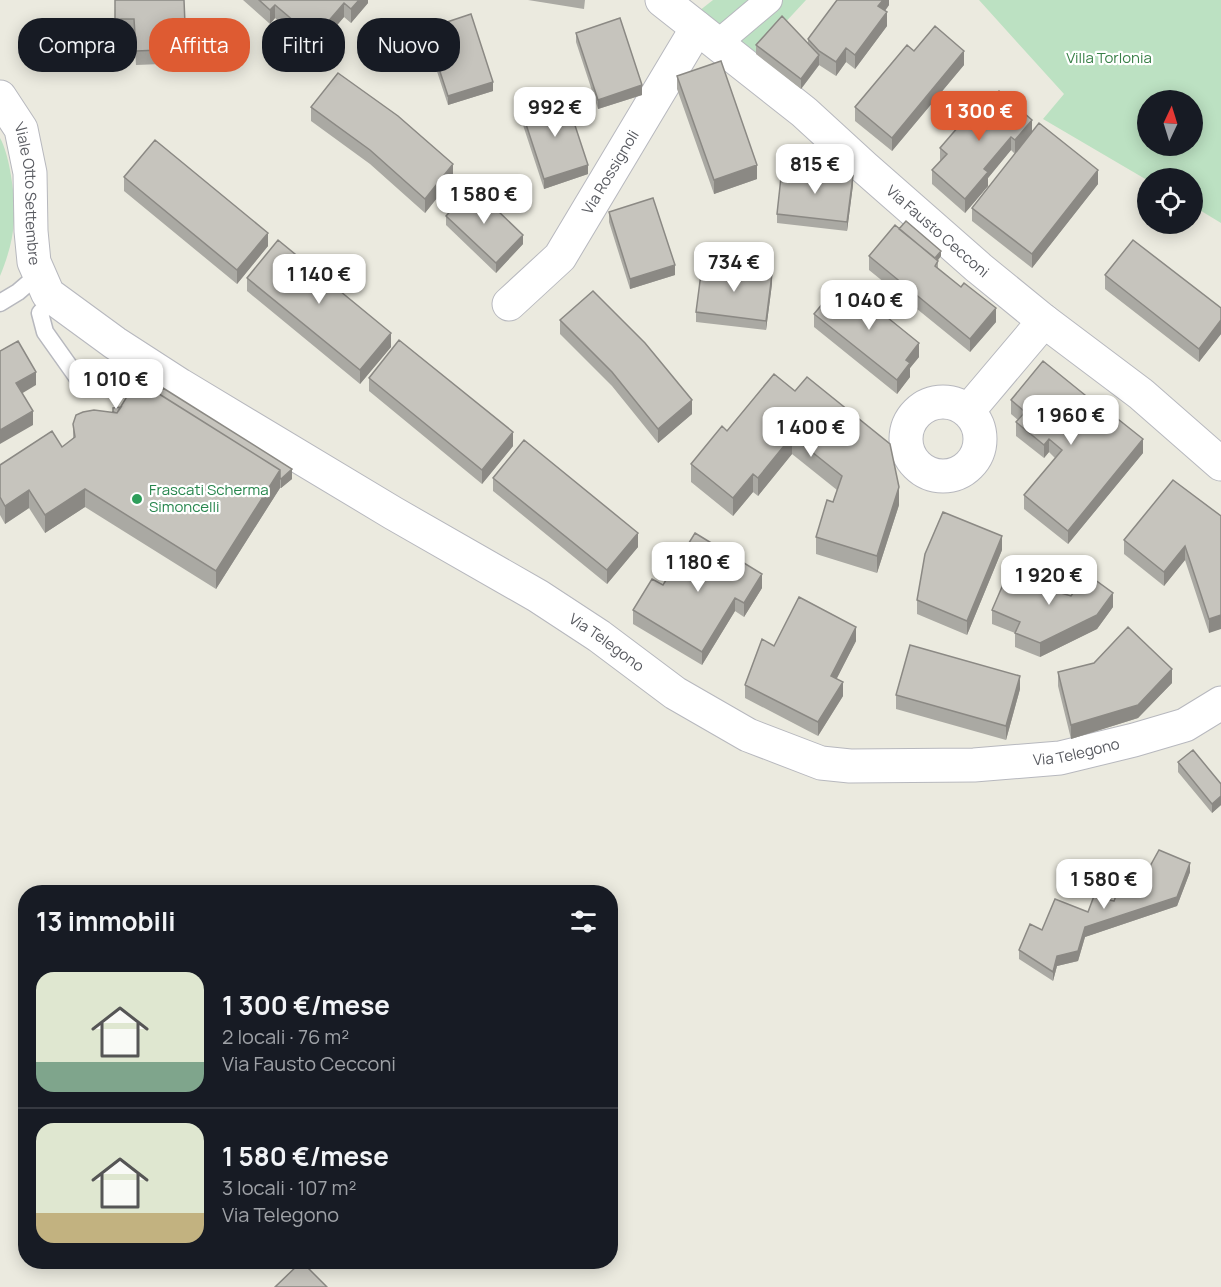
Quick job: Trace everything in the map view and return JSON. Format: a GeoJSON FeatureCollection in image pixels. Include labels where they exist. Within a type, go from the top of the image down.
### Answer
{"type":"FeatureCollection","features":[{"type":"Feature","properties":{"kind":"street","name":"Via Fausto Cecconi"},"geometry":{"type":"LineString","coordinates":[[662,0],[804,112],[952,245],[1044,321],[1215,453]]}},
{"type":"Feature","properties":{"kind":"street"},"geometry":{"type":"LineString","coordinates":[[708,36],[769,0]]}},
{"type":"Feature","properties":{"kind":"street","name":"Via Rossignoli"},"geometry":{"type":"LineString","coordinates":[[509,304],[560,256],[708,36]]}},
{"type":"Feature","properties":{"kind":"street","name":"Viale Otto Settembre"},"geometry":{"type":"LineString","coordinates":[[0,97],[21,129],[30,173],[34,262],[47,288]]}},
{"type":"Feature","properties":{"kind":"street","name":"Via Telegono"},"geometry":{"type":"LineString","coordinates":[[47,288],[115,343],[180,385],[393,513],[538,596],[599,636],[675,693],[748,735],[821,763],[850,766],[974,765],[1060,758],[1185,725],[1221,703]]}},
{"type":"Feature","properties":{"kind":"street"},"geometry":{"type":"LineString","coordinates":[[968,411],[1044,321]]}},
{"type":"Feature","properties":{"kind":"lane"},"geometry":{"type":"LineString","coordinates":[[0,303],[18,292],[47,288],[40,313],[45,332],[84,387]]}},
{"type":"Feature","properties":{"kind":"green space"},"geometry":{"type":"Polygon","coordinates":[[[713,0],[806,0],[756,54],[699,11],[713,0]]]}},
{"type":"Feature","properties":{"kind":"green space","name":"Villa Torlonia"},"geometry":{"type":"Polygon","coordinates":[[[979,0],[1221,0],[1221,223],[1203,212],[1203,168],[1137,168],[1137,174],[1043,119],[1064,94],[979,0]]]}},
{"type":"Feature","properties":{"kind":"green space"},"geometry":{"type":"Polygon","coordinates":[[[0,138],[9,166],[14,212],[11,242],[0,276],[0,138]]]}},
{"type":"Feature","properties":{"kind":"building"},"geometry":{"type":"Polygon","coordinates":[[[115,0],[184,0],[185,18],[149,18],[149,50],[137,51],[137,18],[115,18],[115,0]]]}},
{"type":"Feature","properties":{"kind":"building"},"geometry":{"type":"Polygon","coordinates":[[[259,0],[359,0],[351,9],[344,3],[331,18],[290,18],[275,5],[270,10],[259,0]]]}},
{"type":"Feature","properties":{"kind":"building"},"geometry":{"type":"Polygon","coordinates":[[[837,0],[883,0],[878,6],[887,12],[855,55],[846,48],[836,62],[819,51],[808,39],[837,0]]]}},
{"type":"Feature","properties":{"kind":"building"},"geometry":{"type":"Polygon","coordinates":[[[471,14],[493,82],[448,96],[440,72],[460,72],[459,18],[471,14]]]}},
{"type":"Feature","properties":{"kind":"building"},"geometry":{"type":"Polygon","coordinates":[[[782,16],[819,55],[801,79],[756,45],[782,16]]]}},
{"type":"Feature","properties":{"kind":"building"},"geometry":{"type":"Polygon","coordinates":[[[620,18],[642,85],[598,100],[576,33],[620,18]]]}},
{"type":"Feature","properties":{"kind":"building"},"geometry":{"type":"Polygon","coordinates":[[[935,26],[964,51],[892,138],[855,107],[907,45],[914,51],[935,26]]]}},
{"type":"Feature","properties":{"kind":"building"},"geometry":{"type":"Polygon","coordinates":[[[721,61],[757,165],[714,180],[677,76],[721,61]]]}},
{"type":"Feature","properties":{"kind":"building"},"geometry":{"type":"Polygon","coordinates":[[[338,73],[398,116],[453,164],[425,199],[370,150],[311,107],[338,73]]]}},
{"type":"Feature","properties":{"kind":"building"},"geometry":{"type":"Polygon","coordinates":[[[999,91],[1032,120],[1015,140],[1011,137],[984,169],[988,172],[965,199],[932,170],[947,154],[940,148],[984,97],[990,102],[999,91]]]}},
{"type":"Feature","properties":{"kind":"building"},"geometry":{"type":"Polygon","coordinates":[[[566,98],[588,165],[544,179],[522,112],[566,98]]]}},
{"type":"Feature","properties":{"kind":"building"},"geometry":{"type":"Polygon","coordinates":[[[1039,123],[1098,170],[1032,254],[972,208],[1039,123]]]}},
{"type":"Feature","properties":{"kind":"building"},"geometry":{"type":"Polygon","coordinates":[[[155,140],[268,233],[237,270],[124,177],[155,140]]]}},
{"type":"Feature","properties":{"kind":"building"},"geometry":{"type":"Polygon","coordinates":[[[782,168],[853,176],[847,222],[777,214],[782,168]]]}},
{"type":"Feature","properties":{"kind":"building"},"geometry":{"type":"Polygon","coordinates":[[[473,187],[523,235],[496,263],[446,216],[473,187]]]}},
{"type":"Feature","properties":{"kind":"building"},"geometry":{"type":"Polygon","coordinates":[[[653,198],[675,265],[630,279],[609,212],[653,198]]]}},
{"type":"Feature","properties":{"kind":"building"},"geometry":{"type":"Polygon","coordinates":[[[906,221],[941,251],[935,258],[899,229],[906,221]]]}},
{"type":"Feature","properties":{"kind":"building"},"geometry":{"type":"Polygon","coordinates":[[[895,225],[938,261],[935,266],[961,287],[964,283],[996,308],[970,339],[869,256],[895,225]]]}},
{"type":"Feature","properties":{"kind":"building"},"geometry":{"type":"Polygon","coordinates":[[[278,240],[391,333],[360,370],[247,278],[278,240]]]}},
{"type":"Feature","properties":{"kind":"building"},"geometry":{"type":"Polygon","coordinates":[[[1133,240],[1221,308],[1221,320],[1199,349],[1105,275],[1133,240]]]}},
{"type":"Feature","properties":{"kind":"building"},"geometry":{"type":"Polygon","coordinates":[[[702,266],[772,274],[766,321],[696,312],[702,266]]]}},
{"type":"Feature","properties":{"kind":"building"},"geometry":{"type":"Polygon","coordinates":[[[846,284],[919,343],[906,360],[910,363],[897,380],[814,314],[828,297],[833,301],[846,284]]]}},
{"type":"Feature","properties":{"kind":"building"},"geometry":{"type":"Polygon","coordinates":[[[593,291],[645,343],[692,400],[658,429],[612,372],[560,320],[593,291]]]}},
{"type":"Feature","properties":{"kind":"building"},"geometry":{"type":"Polygon","coordinates":[[[399,340],[513,432],[482,470],[369,378],[399,340]]]}},
{"type":"Feature","properties":{"kind":"building"},"geometry":{"type":"Polygon","coordinates":[[[18,341],[36,372],[16,383],[33,411],[0,430],[0,351],[18,341]]]}},
{"type":"Feature","properties":{"kind":"building"},"geometry":{"type":"Polygon","coordinates":[[[1043,361],[1085,395],[1058,427],[1071,438],[1099,404],[1143,439],[1068,531],[1024,495],[1062,450],[1049,439],[1044,445],[1016,422],[1025,412],[1011,400],[1043,361]]]}},
{"type":"Feature","properties":{"kind":"building"},"geometry":{"type":"Polygon","coordinates":[[[774,374],[795,391],[807,377],[890,444],[899,487],[877,556],[816,537],[827,500],[833,502],[842,476],[792,436],[758,478],[753,474],[733,498],[691,464],[722,426],[727,431],[774,374]]]}},
{"type":"Feature","properties":{"kind":"building","name":"Frascati Scherma Simoncelli"},"geometry":{"type":"Polygon","coordinates":[[[137,380],[280,470],[216,571],[85,489],[45,515],[29,490],[5,506],[0,497],[0,465],[52,431],[62,447],[75,437],[73,424],[76,415],[94,410],[117,413],[137,380]]]}},
{"type":"Feature","properties":{"kind":"building"},"geometry":{"type":"Polygon","coordinates":[[[163,388],[292,469],[281,479],[280,470],[159,394],[163,388]]]}},
{"type":"Feature","properties":{"kind":"building"},"geometry":{"type":"Polygon","coordinates":[[[121,407],[117,413],[113,412],[113,408],[121,407]]]}},
{"type":"Feature","properties":{"kind":"building"},"geometry":{"type":"Polygon","coordinates":[[[524,440],[638,533],[607,570],[493,478],[524,440]]]}},
{"type":"Feature","properties":{"kind":"building"},"geometry":{"type":"Polygon","coordinates":[[[1173,480],[1221,516],[1221,615],[1209,619],[1185,546],[1164,572],[1124,540],[1173,480]]]}},
{"type":"Feature","properties":{"kind":"building"},"geometry":{"type":"Polygon","coordinates":[[[943,512],[1002,536],[967,621],[917,600],[925,554],[943,512]]]}},
{"type":"Feature","properties":{"kind":"building"},"geometry":{"type":"Polygon","coordinates":[[[695,533],[762,574],[744,603],[735,598],[702,652],[633,610],[652,579],[663,585],[695,533]]]}},
{"type":"Feature","properties":{"kind":"building"},"geometry":{"type":"Polygon","coordinates":[[[1008,573],[1071,596],[1087,574],[1113,593],[1097,615],[1040,643],[1015,633],[1020,622],[992,610],[1008,573]]]}},
{"type":"Feature","properties":{"kind":"building"},"geometry":{"type":"Polygon","coordinates":[[[799,597],[856,627],[831,676],[843,682],[818,722],[745,685],[762,639],[774,646],[799,597]]]}},
{"type":"Feature","properties":{"kind":"building"},"geometry":{"type":"Polygon","coordinates":[[[1128,627],[1172,669],[1138,705],[1071,725],[1058,672],[1094,663],[1128,627]]]}},
{"type":"Feature","properties":{"kind":"building"},"geometry":{"type":"Polygon","coordinates":[[[910,645],[1020,676],[1006,726],[896,695],[910,645]]]}},
{"type":"Feature","properties":{"kind":"building"},"geometry":{"type":"Polygon","coordinates":[[[1193,750],[1221,784],[1221,796],[1212,804],[1178,762],[1193,750]]]}},
{"type":"Feature","properties":{"kind":"building"},"geometry":{"type":"Polygon","coordinates":[[[1159,850],[1190,863],[1177,897],[1085,927],[1078,951],[1057,956],[1053,972],[1019,950],[1030,924],[1042,930],[1055,899],[1088,912],[1094,896],[1114,901],[1126,870],[1144,877],[1159,850]]]}},
{"type":"Feature","properties":{"kind":"building"},"geometry":{"type":"Polygon","coordinates":[[[294,1269],[309,1269],[327,1287],[275,1287],[294,1269]]]}},
{"type":"Feature","properties":{"kind":"place","name":"Frascati Scherma Simoncelli"},"geometry":{"type":"Point","coordinates":[137,499]}}]}
